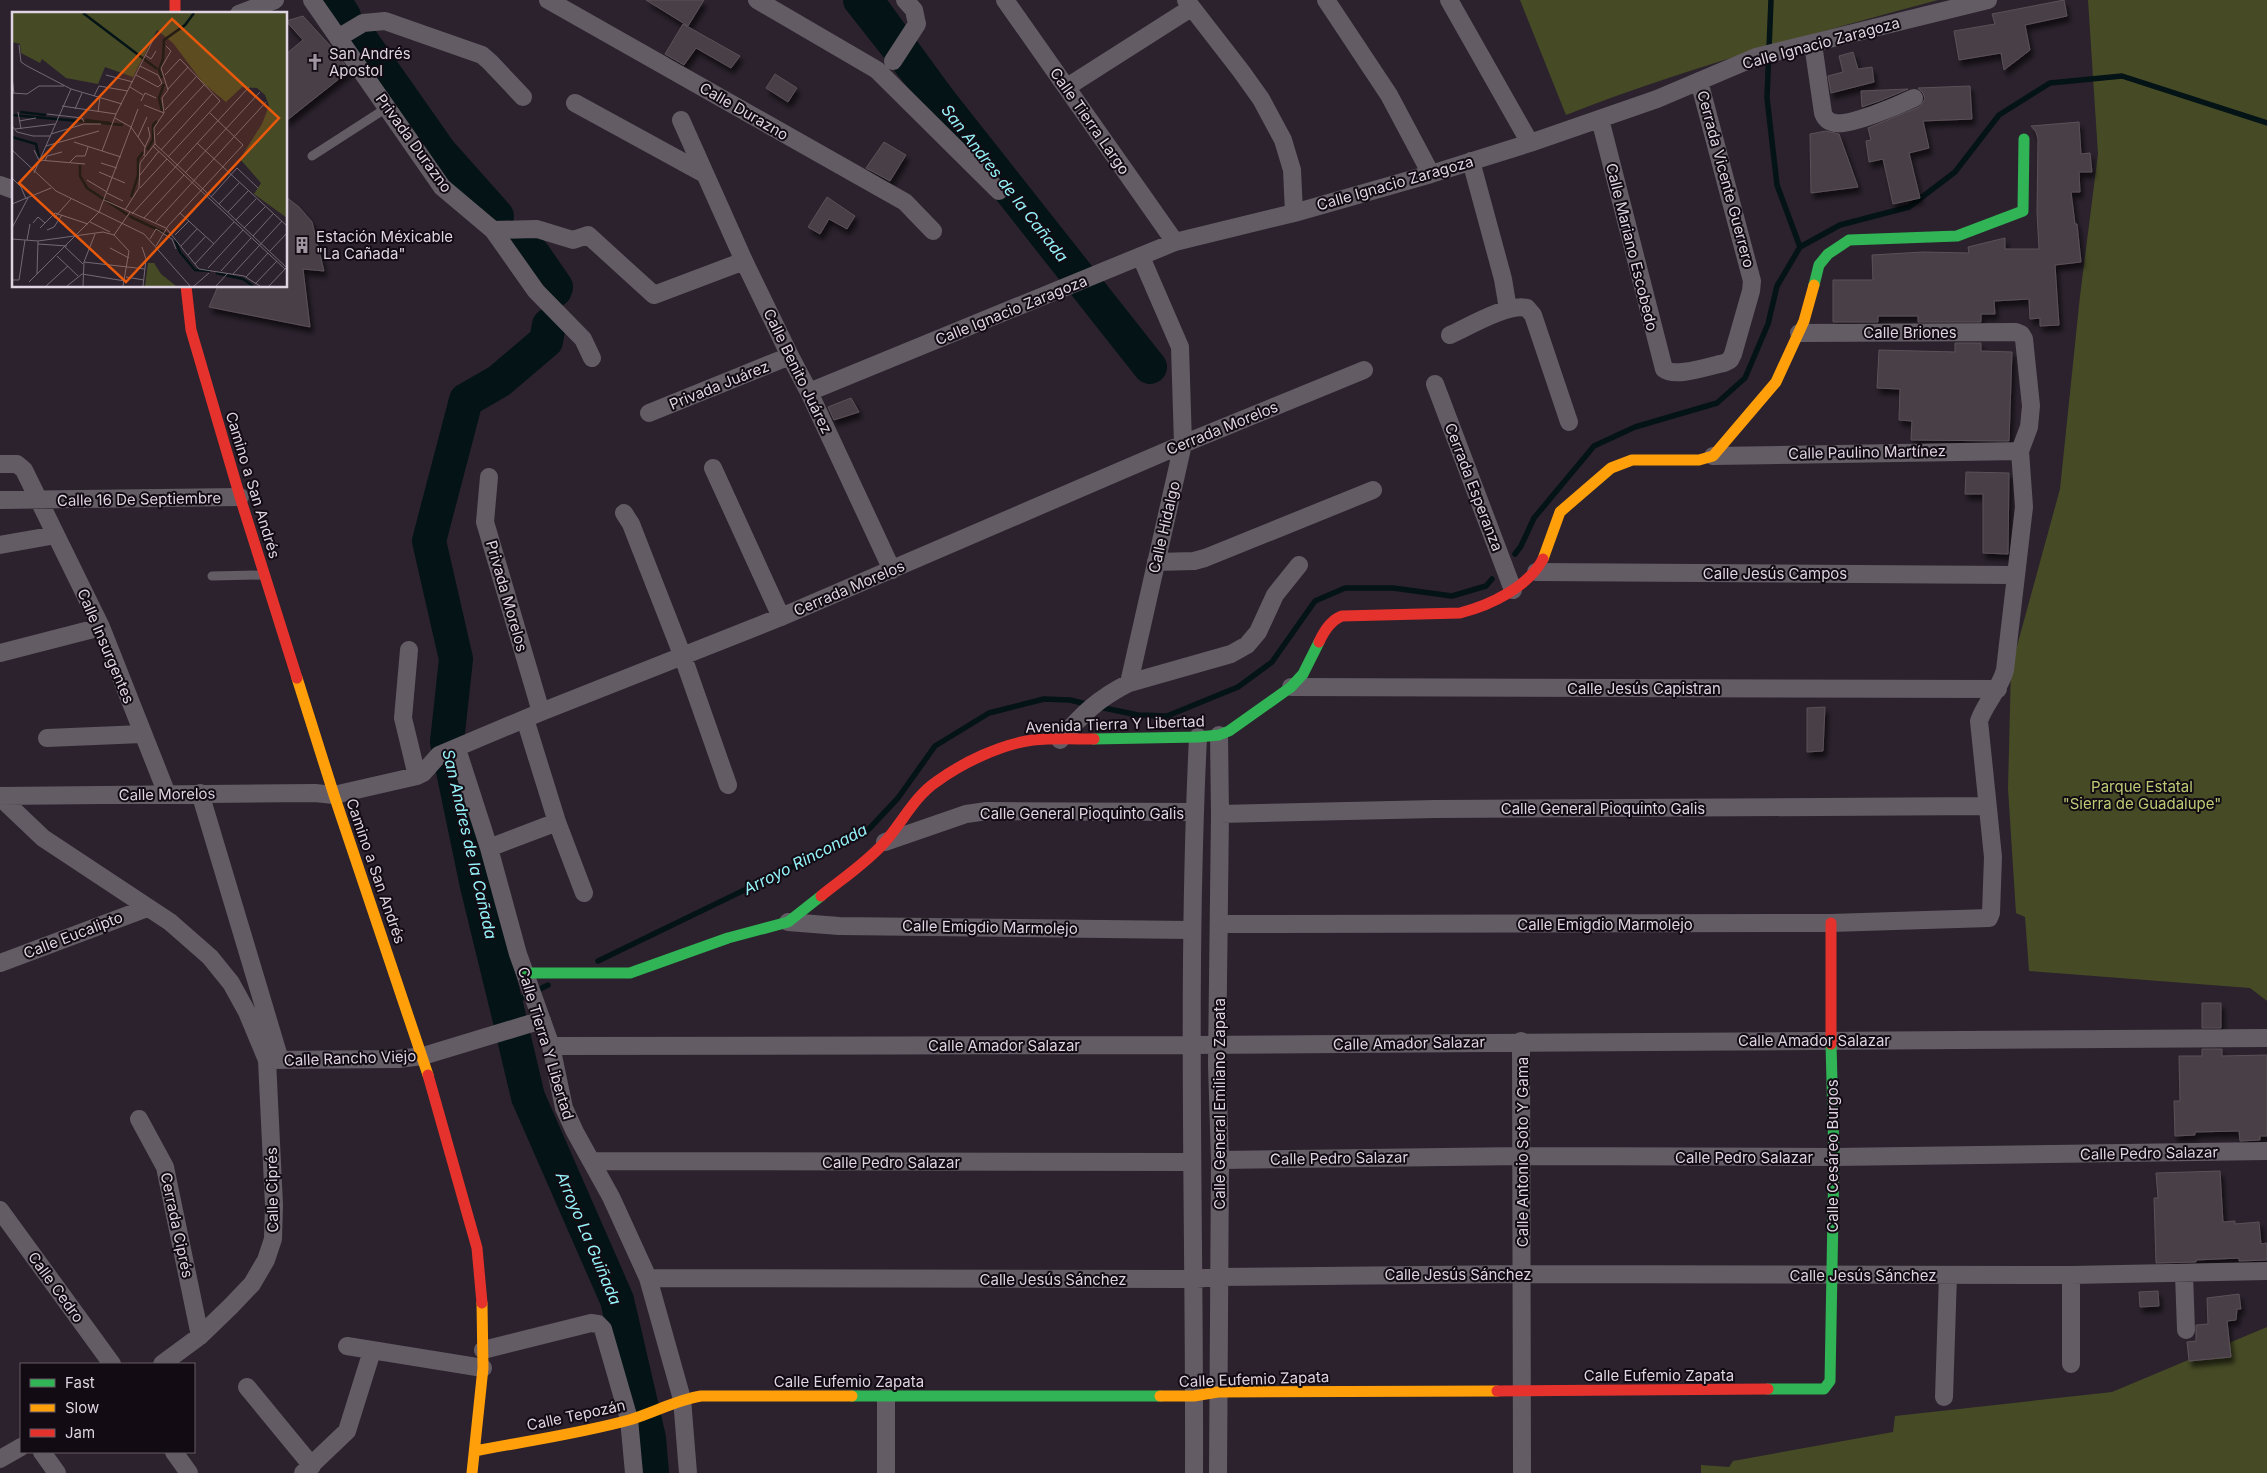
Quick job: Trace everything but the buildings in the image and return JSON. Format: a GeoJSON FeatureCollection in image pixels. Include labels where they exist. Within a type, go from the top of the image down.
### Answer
{"type":"FeatureCollection","features":[{"type":"Feature","properties":{"kind":"street"},"geometry":{"type":"LineString","coordinates":[[244,12],[275,0]]}},
{"type":"Feature","properties":{"kind":"street","name":"Privada Durazno"},"geometry":{"type":"LineString","coordinates":[[312,0],[442,186],[493,230],[536,291],[583,340],[592,358]]}},
{"type":"Feature","properties":{"kind":"street","name":"Calle Durazno"},"geometry":{"type":"LineString","coordinates":[[548,0],[905,202],[933,232]]}},
{"type":"Feature","properties":{"kind":"street"},"geometry":{"type":"LineString","coordinates":[[757,0],[877,70],[999,191]]}},
{"type":"Feature","properties":{"kind":"street"},"geometry":{"type":"LineString","coordinates":[[893,61],[917,24],[914,10],[905,0]]}},
{"type":"Feature","properties":{"kind":"street","name":"Calle Tierra Largo"},"geometry":{"type":"LineString","coordinates":[[1005,0],[1175,242]]}},
{"type":"Feature","properties":{"kind":"street"},"geometry":{"type":"LineString","coordinates":[[1326,0],[1389,95],[1431,174]]}},
{"type":"Feature","properties":{"kind":"street"},"geometry":{"type":"LineString","coordinates":[[1449,0],[1530,143]]}},
{"type":"Feature","properties":{"kind":"street","name":"Calle Ignacio Zaragoza"},"geometry":{"type":"LineString","coordinates":[[809,392],[1175,242],[1294,213],[1471,162],[1600,120],[1699,82],[1756,57],[1988,0]]}},
{"type":"Feature","properties":{"kind":"street"},"geometry":{"type":"LineString","coordinates":[[1067,87],[1189,4],[1251,85],[1283,140],[1292,170],[1294,213]]}},
{"type":"Feature","properties":{"kind":"street"},"geometry":{"type":"LineString","coordinates":[[338,38],[363,23],[385,21],[482,56],[523,97]]}},
{"type":"Feature","properties":{"kind":"street"},"geometry":{"type":"LineString","coordinates":[[1813,44],[1823,114],[1829,121],[1838,124],[1886,111],[1914,98]]}},
{"type":"Feature","properties":{"kind":"street","name":"Cerrada Vicente Guerrero"},"geometry":{"type":"LineString","coordinates":[[1668,372],[1676,373],[1724,363],[1730,360],[1734,354],[1751,291],[1751,271],[1699,82]]}},
{"type":"Feature","properties":{"kind":"street"},"geometry":{"type":"LineString","coordinates":[[575,103],[703,173]]}},
{"type":"Feature","properties":{"kind":"street","name":"Calle Benito Juárez"},"geometry":{"type":"LineString","coordinates":[[680,120],[744,261],[809,392],[892,570]]}},
{"type":"Feature","properties":{"kind":"street","name":"Calle Mariano Escobedo"},"geometry":{"type":"LineString","coordinates":[[1600,120],[1661,362],[1668,372]]}},
{"type":"Feature","properties":{"kind":"street"},"geometry":{"type":"LineString","coordinates":[[1713,456],[1776,382],[1799,333],[1819,265],[1823,258],[1846,241],[1956,236],[2023,211],[2024,139]]}},
{"type":"Feature","properties":{"kind":"street"},"geometry":{"type":"LineString","coordinates":[[1471,162],[1503,279],[1508,309]]}},
{"type":"Feature","properties":{"kind":"street"},"geometry":{"type":"LineString","coordinates":[[0,185],[12,189]]}},
{"type":"Feature","properties":{"kind":"street"},"geometry":{"type":"LineString","coordinates":[[493,230],[537,229],[573,240],[588,235],[654,295],[744,261]]}},
{"type":"Feature","properties":{"kind":"street","name":"Calle Hidalgo"},"geometry":{"type":"LineString","coordinates":[[1129,683],[1182,444],[1180,347],[1141,257]]}},
{"type":"Feature","properties":{"kind":"street","name":"Camino a San Andrés"},"geometry":{"type":"LineString","coordinates":[[186,288],[191,330],[240,496],[334,795],[423,1056],[477,1248],[483,1316],[483,1368],[472,1473]]}},
{"type":"Feature","properties":{"kind":"street"},"geometry":{"type":"LineString","coordinates":[[1450,335],[1508,309],[1524,307],[1533,315],[1569,422]]}},
{"type":"Feature","properties":{"kind":"street","name":"Calle Briones"},"geometry":{"type":"LineString","coordinates":[[1799,333],[2016,332],[2021,334],[2024,339],[2031,406],[2030,427],[2020,451]]}},
{"type":"Feature","properties":{"kind":"street","name":"Privada Juárez"},"geometry":{"type":"LineString","coordinates":[[649,413],[790,356]]}},
{"type":"Feature","properties":{"kind":"street","name":"Cerrada Morelos"},"geometry":{"type":"LineString","coordinates":[[334,795],[417,776],[450,752],[533,716],[781,617],[1182,444],[1364,370]]}},
{"type":"Feature","properties":{"kind":"street","name":"Cerrada Esperanza"},"geometry":{"type":"LineString","coordinates":[[1435,384],[1513,590]]}},
{"type":"Feature","properties":{"kind":"street"},"geometry":{"type":"LineString","coordinates":[[1986,806],[1979,721],[1982,710],[1998,689],[2005,670],[2024,507],[2020,451]]}},
{"type":"Feature","properties":{"kind":"street","name":"Calle Paulino Martínez"},"geometry":{"type":"LineString","coordinates":[[1713,456],[2020,451]]}},
{"type":"Feature","properties":{"kind":"street","name":"Avenida Tierra Y Libertad"},"geometry":{"type":"LineString","coordinates":[[526,973],[630,973],[728,938],[788,922],[862,864],[885,842],[912,807],[935,782],[981,756],[1013,744],[1034,740],[1219,735],[1237,726],[1291,687],[1303,674],[1324,631],[1337,618],[1342,616],[1468,612],[1513,590],[1536,572],[1547,550],[1560,512],[1611,468],[1632,460],[1699,460],[1713,456]]}},
{"type":"Feature","properties":{"kind":"street","name":"Calle Insurgentes"},"geometry":{"type":"LineString","coordinates":[[0,464],[17,464],[21,466],[101,627],[167,794]]}},
{"type":"Feature","properties":{"kind":"street"},"geometry":{"type":"LineString","coordinates":[[713,468],[781,617]]}},
{"type":"Feature","properties":{"kind":"street","name":"Privada Morelos"},"geometry":{"type":"LineString","coordinates":[[489,477],[485,522],[557,822],[584,892]]}},
{"type":"Feature","properties":{"kind":"street"},"geometry":{"type":"LineString","coordinates":[[1156,562],[1194,561],[1205,558],[1373,490]]}},
{"type":"Feature","properties":{"kind":"street","name":"Calle 16 De Septiembre"},"geometry":{"type":"LineString","coordinates":[[0,500],[38,501],[240,496]]}},
{"type":"Feature","properties":{"kind":"street"},"geometry":{"type":"LineString","coordinates":[[624,513],[631,524],[683,656],[728,785]]}},
{"type":"Feature","properties":{"kind":"street"},"geometry":{"type":"LineString","coordinates":[[0,545],[56,536]]}},
{"type":"Feature","properties":{"kind":"street"},"geometry":{"type":"LineString","coordinates":[[1060,740],[1077,719],[1099,699],[1129,683],[1231,654],[1247,646],[1258,632],[1275,595],[1299,565]]}},
{"type":"Feature","properties":{"kind":"street","name":"Calle Jesús Campos"},"geometry":{"type":"LineString","coordinates":[[1536,572],[2015,575]]}},
{"type":"Feature","properties":{"kind":"street"},"geometry":{"type":"LineString","coordinates":[[0,653],[101,627]]}},
{"type":"Feature","properties":{"kind":"street"},"geometry":{"type":"LineString","coordinates":[[409,650],[403,718],[417,776]]}},
{"type":"Feature","properties":{"kind":"street","name":"Calle Jesús Capistran"},"geometry":{"type":"LineString","coordinates":[[1291,687],[1998,689]]}},
{"type":"Feature","properties":{"kind":"street"},"geometry":{"type":"LineString","coordinates":[[47,738],[142,734]]}},
{"type":"Feature","properties":{"kind":"street","name":"Calle General Emiliano Zapata"},"geometry":{"type":"LineString","coordinates":[[1218,1473],[1220,1160],[1217,1065],[1219,735]]}},
{"type":"Feature","properties":{"kind":"street","name":"Calle General Emiliano Zapata"},"geometry":{"type":"LineString","coordinates":[[1194,1473],[1191,930],[1198,737]]}},
{"type":"Feature","properties":{"kind":"street","name":"Calle Tierra Y Libertad"},"geometry":{"type":"LineString","coordinates":[[450,752],[489,848],[518,954],[550,1046],[564,1108],[611,1196],[648,1278],[682,1399],[688,1473]]}},
{"type":"Feature","properties":{"kind":"street"},"geometry":{"type":"LineString","coordinates":[[200,793],[273,1060]]}},
{"type":"Feature","properties":{"kind":"street","name":"Calle Morelos"},"geometry":{"type":"LineString","coordinates":[[0,796],[200,793],[315,793],[334,795]]}},
{"type":"Feature","properties":{"kind":"street","name":"Calle Rancho Viejo"},"geometry":{"type":"LineString","coordinates":[[0,796],[43,838],[170,922],[210,957],[231,982],[273,1060],[398,1059],[423,1056],[542,1020]]}},
{"type":"Feature","properties":{"kind":"street","name":"Calle General Pioquinto Galis"},"geometry":{"type":"LineString","coordinates":[[1220,814],[1435,809],[1986,806]]}},
{"type":"Feature","properties":{"kind":"street","name":"Calle Emigdio Marmolejo"},"geometry":{"type":"LineString","coordinates":[[1218,924],[1831,924],[1986,919],[1990,916],[1993,857],[1986,806]]}},
{"type":"Feature","properties":{"kind":"street","name":"Calle General Pioquinto Galis"},"geometry":{"type":"LineString","coordinates":[[885,842],[958,817],[987,811],[1194,812]]}},
{"type":"Feature","properties":{"kind":"street"},"geometry":{"type":"LineString","coordinates":[[489,848],[557,822]]}},
{"type":"Feature","properties":{"kind":"street","name":"Calle Eucalipto"},"geometry":{"type":"LineString","coordinates":[[0,963],[147,908]]}},
{"type":"Feature","properties":{"kind":"street","name":"Calle Emigdio Marmolejo"},"geometry":{"type":"LineString","coordinates":[[788,922],[839,926],[1191,930]]}},
{"type":"Feature","properties":{"kind":"street","name":"Calle Cesáreo Burgos"},"geometry":{"type":"LineString","coordinates":[[1826,1387],[1830,1381],[1834,1157],[1831,924]]}},
{"type":"Feature","properties":{"kind":"street","name":"Calle Amador Salazar"},"geometry":{"type":"LineString","coordinates":[[550,1046],[1218,1045],[1521,1041],[2267,1038]]}},
{"type":"Feature","properties":{"kind":"street","name":"Calle Antonio Soto Y Gama"},"geometry":{"type":"LineString","coordinates":[[1521,1041],[1522,1473]]}},
{"type":"Feature","properties":{"kind":"street","name":"Calle Ciprés"},"geometry":{"type":"LineString","coordinates":[[163,1363],[200,1336],[252,1284],[266,1260],[273,1239],[271,1128],[273,1060]]}},
{"type":"Feature","properties":{"kind":"street","name":"Cerrada Ciprés"},"geometry":{"type":"LineString","coordinates":[[139,1119],[165,1167],[200,1336]]}},
{"type":"Feature","properties":{"kind":"street","name":"Calle Pedro Salazar"},"geometry":{"type":"LineString","coordinates":[[1220,1160],[1522,1156],[1834,1157],[2267,1151]]}},
{"type":"Feature","properties":{"kind":"street","name":"Calle Pedro Salazar"},"geometry":{"type":"LineString","coordinates":[[591,1161],[1191,1162]]}},
{"type":"Feature","properties":{"kind":"street","name":"Calle Cedro"},"geometry":{"type":"LineString","coordinates":[[0,1210],[111,1363]]}},
{"type":"Feature","properties":{"kind":"street","name":"Calle Jesús Sánchez"},"geometry":{"type":"LineString","coordinates":[[648,1278],[1193,1279],[1218,1277],[1522,1274],[1948,1276],[2184,1274],[2208,1271],[2267,1271]]}},
{"type":"Feature","properties":{"kind":"street"},"geometry":{"type":"LineString","coordinates":[[2184,1274],[2186,1330]]}},
{"type":"Feature","properties":{"kind":"street"},"geometry":{"type":"LineString","coordinates":[[2071,1275],[2071,1364]]}},
{"type":"Feature","properties":{"kind":"street"},"geometry":{"type":"LineString","coordinates":[[1944,1397],[1948,1276]]}},
{"type":"Feature","properties":{"kind":"street"},"geometry":{"type":"LineString","coordinates":[[483,1350],[591,1323],[598,1324],[603,1329],[632,1419],[634,1473]]}},
{"type":"Feature","properties":{"kind":"street"},"geometry":{"type":"LineString","coordinates":[[347,1346],[483,1368]]}},
{"type":"Feature","properties":{"kind":"street"},"geometry":{"type":"LineString","coordinates":[[247,1387],[307,1470],[341,1438],[350,1423],[372,1351]]}},
{"type":"Feature","properties":{"kind":"street","name":"Calle Eufemio Zapata"},"geometry":{"type":"LineString","coordinates":[[682,1399],[701,1396],[1194,1396],[1218,1392],[1820,1389],[1826,1387]]}},
{"type":"Feature","properties":{"kind":"street"},"geometry":{"type":"LineString","coordinates":[[886,1396],[886,1473]]}},
{"type":"Feature","properties":{"kind":"street","name":"Calle Tepozán"},"geometry":{"type":"LineString","coordinates":[[475,1451],[578,1432],[632,1419],[682,1399]]}},
{"type":"Feature","properties":{"kind":"street"},"geometry":{"type":"LineString","coordinates":[[0,1457],[20,1447]]}},
{"type":"Feature","properties":{"kind":"street"},"geometry":{"type":"LineString","coordinates":[[43,1453],[57,1473]]}},
{"type":"Feature","properties":{"kind":"street"},"geometry":{"type":"LineString","coordinates":[[175,1453],[189,1473]]}},
{"type":"Feature","properties":{"kind":"lane"},"geometry":{"type":"LineString","coordinates":[[312,156],[388,107]]}},
{"type":"Feature","properties":{"kind":"lane"},"geometry":{"type":"LineString","coordinates":[[212,576],[265,574]]}},
{"type":"Feature","properties":{"kind":"green space"},"geometry":{"type":"Polygon","coordinates":[[[1520,0],[1938,0],[1704,66],[1566,115],[1520,0]]]}},
{"type":"Feature","properties":{"kind":"green space","name":"Parque Estatal \"Sierra de Guadalupe\""},"geometry":{"type":"Polygon","coordinates":[[[2088,0],[2267,0],[2267,1001],[2250,988],[2029,971],[2025,917],[2016,913],[2008,789],[2011,668],[2060,489],[2080,296],[2098,154],[2088,0]]]}},
{"type":"Feature","properties":{"kind":"green space"},"geometry":{"type":"Polygon","coordinates":[[[2267,1327],[2267,1473],[1701,1473],[1701,1465],[1729,1467],[1733,1461],[1893,1432],[1895,1416],[2112,1392],[2267,1327]]]}},
{"type":"Feature","properties":{"kind":"waterway","name":"San Andres de la Cañada"},"geometry":{"type":"LineString","coordinates":[[334,0],[344,16]]}},
{"type":"Feature","properties":{"kind":"waterway","name":"San Andres de la Cañada"},"geometry":{"type":"LineString","coordinates":[[860,0],[1150,367]]}},
{"type":"Feature","properties":{"kind":"waterway"},"geometry":{"type":"LineString","coordinates":[[884,0],[1150,367]]}},
{"type":"Feature","properties":{"kind":"waterway","name":"Arroyo Rinconada"},"geometry":{"type":"LineString","coordinates":[[1771,0],[1767,98],[1777,185],[1800,247]]}},
{"type":"Feature","properties":{"kind":"waterway","name":"San Andres de la Cañada"},"geometry":{"type":"LineString","coordinates":[[362,41],[440,152],[497,216]]}},
{"type":"Feature","properties":{"kind":"waterway","name":"Arroyo Rinconada"},"geometry":{"type":"LineString","coordinates":[[1515,554],[1521,546],[1534,518],[1594,446],[1635,427],[1717,403],[1745,378],[1768,324],[1777,286],[1800,247],[1840,225],[1909,207],[1955,172],[1999,115],[2050,83],[2122,76],[2267,123]]}},
{"type":"Feature","properties":{"kind":"waterway","name":"San Andres de la Cañada"},"geometry":{"type":"LineString","coordinates":[[523,243],[534,255],[556,287],[555,290]]}},
{"type":"Feature","properties":{"kind":"waterway","name":"San Andres de la Cañada"},"geometry":{"type":"LineString","coordinates":[[510,1021],[477,886],[447,742],[456,659],[429,541],[466,400],[499,381],[546,341],[549,325]]}},
{"type":"Feature","properties":{"kind":"waterway","name":"Arroyo Rinconada"},"geometry":{"type":"LineString","coordinates":[[1099,707],[1138,715],[1167,716],[1238,687],[1272,662],[1315,601],[1345,588],[1393,588],[1452,596],[1486,586],[1492,579]]}},
{"type":"Feature","properties":{"kind":"waterway","name":"Arroyo Rinconada"},"geometry":{"type":"LineString","coordinates":[[598,961],[868,830],[898,798],[935,746],[989,713],[1044,699],[1070,700],[1090,705]]}},
{"type":"Feature","properties":{"kind":"waterway","name":"Arroyo Rinconada"},"geometry":{"type":"LineString","coordinates":[[506,1006],[548,985]]}},
{"type":"Feature","properties":{"kind":"waterway","name":"Arroyo La Guiñada"},"geometry":{"type":"LineString","coordinates":[[514,1038],[528,1097],[617,1300],[649,1438],[652,1473]]}},
{"type":"Feature","properties":{"kind":"traffic: fast"},"geometry":{"type":"LineString","coordinates":[[1814,285],[1819,265],[1828,254],[1849,240],[1957,236],[2023,211],[2024,139]]}},
{"type":"Feature","properties":{"kind":"traffic: fast"},"geometry":{"type":"LineString","coordinates":[[1094,739],[1198,737],[1219,735],[1229,731],[1291,687],[1303,674],[1319,642]]}},
{"type":"Feature","properties":{"kind":"traffic: fast"},"geometry":{"type":"LineString","coordinates":[[526,973],[630,973],[728,938],[788,922],[821,896]]}},
{"type":"Feature","properties":{"kind":"traffic: fast"},"geometry":{"type":"LineString","coordinates":[[1768,1389],[1824,1389],[1830,1381],[1834,1157],[1831,1044]]}},
{"type":"Feature","properties":{"kind":"traffic: fast"},"geometry":{"type":"LineString","coordinates":[[852,1396],[1160,1396]]}},
{"type":"Feature","properties":{"kind":"traffic: slow"},"geometry":{"type":"LineString","coordinates":[[1543,559],[1560,512],[1611,468],[1632,460],[1699,460],[1713,456],[1776,382],[1804,321],[1814,285]]}},
{"type":"Feature","properties":{"kind":"traffic: slow"},"geometry":{"type":"LineString","coordinates":[[297,678],[334,795],[428,1075]]}},
{"type":"Feature","properties":{"kind":"traffic: slow"},"geometry":{"type":"LineString","coordinates":[[472,1473],[483,1368],[482,1303]]}},
{"type":"Feature","properties":{"kind":"traffic: slow"},"geometry":{"type":"LineString","coordinates":[[1160,1396],[1194,1396],[1218,1392],[1497,1391]]}},
{"type":"Feature","properties":{"kind":"traffic: slow"},"geometry":{"type":"LineString","coordinates":[[475,1451],[610,1425],[638,1417],[683,1400],[701,1396],[852,1396]]}},
{"type":"Feature","properties":{"kind":"traffic: jam"},"geometry":{"type":"LineString","coordinates":[[175,0],[175,12]]}},
{"type":"Feature","properties":{"kind":"traffic: jam"},"geometry":{"type":"LineString","coordinates":[[186,288],[191,330],[240,497],[297,678]]}},
{"type":"Feature","properties":{"kind":"traffic: jam"},"geometry":{"type":"LineString","coordinates":[[1319,642],[1328,626],[1342,616],[1460,613],[1472,610],[1508,594],[1528,578],[1543,559]]}},
{"type":"Feature","properties":{"kind":"traffic: jam"},"geometry":{"type":"LineString","coordinates":[[821,896],[877,850],[928,788],[958,768],[982,755],[1021,742],[1048,739],[1094,739]]}},
{"type":"Feature","properties":{"kind":"traffic: jam"},"geometry":{"type":"LineString","coordinates":[[1831,923],[1831,1044]]}},
{"type":"Feature","properties":{"kind":"traffic: jam"},"geometry":{"type":"LineString","coordinates":[[428,1075],[477,1248],[482,1303]]}},
{"type":"Feature","properties":{"kind":"traffic: jam"},"geometry":{"type":"LineString","coordinates":[[1497,1391],[1768,1389]]}},
{"type":"Feature","properties":{"kind":"place","name":"San Andrés Apostol"},"geometry":{"type":"Point","coordinates":[315,62]}},
{"type":"Feature","properties":{"kind":"place","name":"Estación Méxicable \"La Cañada\""},"geometry":{"type":"Point","coordinates":[302,245]}}]}
